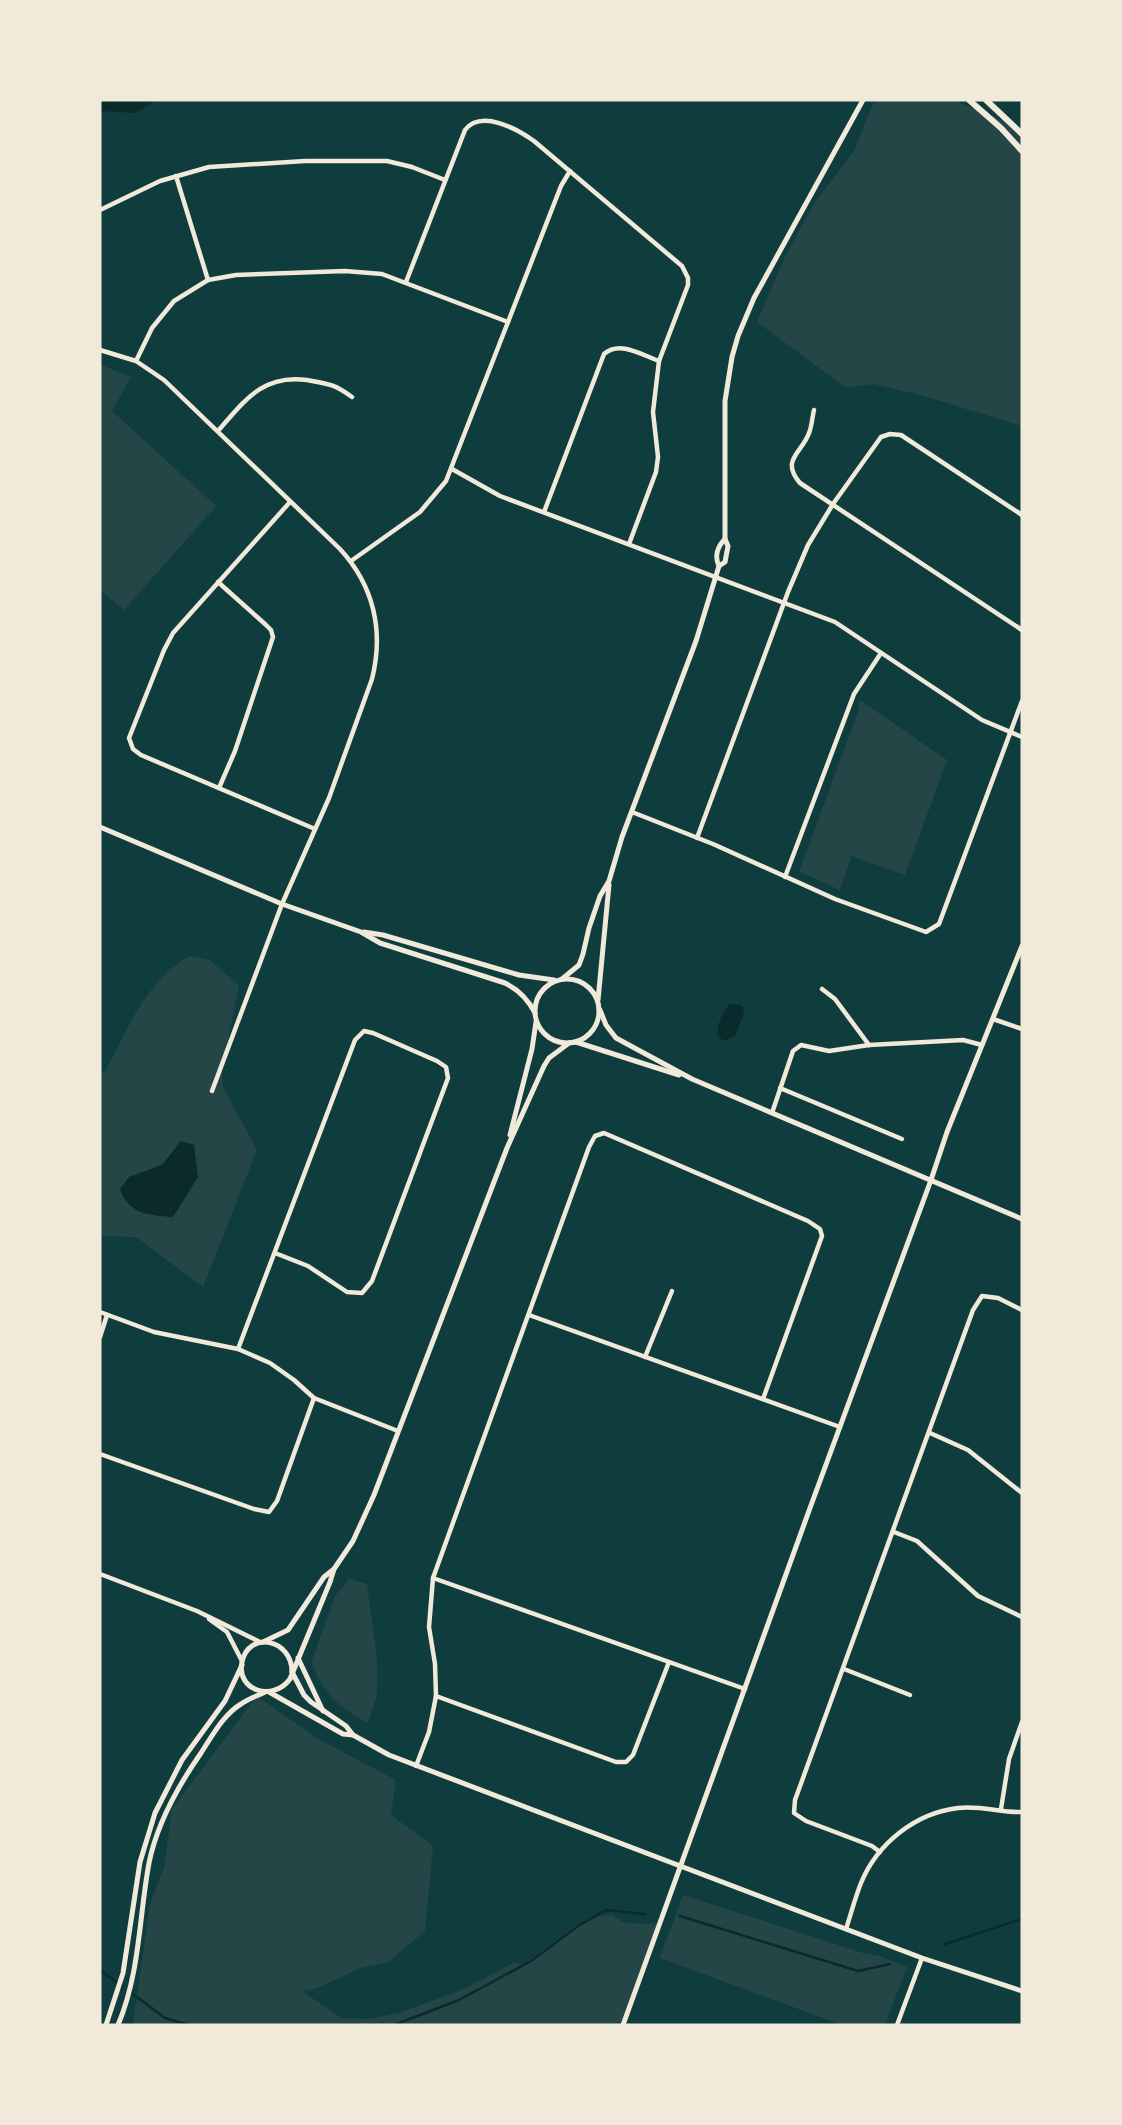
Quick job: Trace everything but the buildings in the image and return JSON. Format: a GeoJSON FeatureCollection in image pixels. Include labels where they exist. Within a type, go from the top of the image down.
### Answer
{"type":"FeatureCollection","features":[{"type":"Feature","properties":{"kind":"main road"},"geometry":{"type":"LineString","coordinates":[[535,1013],[540,993],[572,972],[581,961],[600,897],[609,881],[696,641],[716,577],[719,545],[725,539],[726,401],[738,335],[754,298],[864,100]]}},
{"type":"Feature","properties":{"kind":"main road"},"geometry":{"type":"LineString","coordinates":[[969,100],[1002,128],[1022,151]]}},
{"type":"Feature","properties":{"kind":"main road"},"geometry":{"type":"LineString","coordinates":[[986,100],[1022,134]]}},
{"type":"Feature","properties":{"kind":"main road"},"geometry":{"type":"LineString","coordinates":[[100,827],[282,904],[361,932],[380,943],[505,983],[529,1001],[541,1030],[559,1042],[573,1042],[692,1079]]}},
{"type":"Feature","properties":{"kind":"main road"},"geometry":{"type":"LineString","coordinates":[[598,1000],[609,881]]}},
{"type":"Feature","properties":{"kind":"main road"},"geometry":{"type":"LineString","coordinates":[[361,932],[383,935],[519,975],[574,979],[584,983],[593,990],[606,1025],[616,1038],[692,1079],[1022,1219]]}},
{"type":"Feature","properties":{"kind":"main road"},"geometry":{"type":"LineString","coordinates":[[623,2025],[947,1132],[1022,946]]}},
{"type":"Feature","properties":{"kind":"main road"},"geometry":{"type":"LineString","coordinates":[[118,2025],[132,1979],[139,1943],[149,1863],[173,1797],[232,1711],[240,1704],[285,1685],[334,1569],[353,1541],[366,1514],[507,1148],[544,1066],[549,1058],[590,1034],[599,1019],[600,1010]]}},
{"type":"Feature","properties":{"kind":"main road"},"geometry":{"type":"LineString","coordinates":[[507,1148],[537,1020]]}},
{"type":"Feature","properties":{"kind":"main road"},"geometry":{"type":"LineString","coordinates":[[106,2025],[117,1996],[140,1863],[155,1813],[182,1760],[225,1701],[249,1650],[288,1630],[324,1577],[334,1569]]}},
{"type":"Feature","properties":{"kind":"main road"},"geometry":{"type":"LineString","coordinates":[[262,1643],[279,1645],[285,1650],[292,1664],[292,1672],[304,1695],[346,1726],[353,1735],[389,1755],[922,1958],[1022,1991]]}},
{"type":"Feature","properties":{"kind":"main road"},"geometry":{"type":"LineString","coordinates":[[298,1658],[323,1711]]}},
{"type":"Feature","properties":{"kind":"main road"},"geometry":{"type":"LineString","coordinates":[[242,1663],[246,1680],[251,1686],[343,1734],[353,1735]]}},
{"type":"Feature","properties":{"kind":"street"},"geometry":{"type":"LineString","coordinates":[[406,282],[465,130],[478,120],[523,134],[570,171],[686,272],[688,285],[659,361],[653,412],[658,457],[656,472],[629,544]]}},
{"type":"Feature","properties":{"kind":"street"},"geometry":{"type":"LineString","coordinates":[[100,210],[176,176],[234,164],[377,160],[398,163],[445,180]]}},
{"type":"Feature","properties":{"kind":"street"},"geometry":{"type":"LineString","coordinates":[[351,561],[420,512],[440,491],[452,469],[561,186],[570,171]]}},
{"type":"Feature","properties":{"kind":"street"},"geometry":{"type":"LineString","coordinates":[[176,176],[208,280]]}},
{"type":"Feature","properties":{"kind":"street"},"geometry":{"type":"LineString","coordinates":[[136,361],[152,328],[164,311],[185,293],[208,280],[236,275],[353,271],[382,274],[508,322]]}},
{"type":"Feature","properties":{"kind":"street"},"geometry":{"type":"LineString","coordinates":[[544,512],[604,354],[612,348],[620,347],[659,361]]}},
{"type":"Feature","properties":{"kind":"street"},"geometry":{"type":"LineString","coordinates":[[100,350],[136,361],[164,380],[351,561],[371,600],[376,621],[377,659],[342,762],[282,904],[212,1091]]}},
{"type":"Feature","properties":{"kind":"street"},"geometry":{"type":"LineString","coordinates":[[218,431],[254,393],[280,379],[334,384],[352,397]]}},
{"type":"Feature","properties":{"kind":"street"},"geometry":{"type":"LineString","coordinates":[[814,410],[809,434],[794,457],[792,471],[800,483],[1022,631]]}},
{"type":"Feature","properties":{"kind":"street"},"geometry":{"type":"LineString","coordinates":[[697,838],[808,545],[833,504],[881,437],[890,433],[901,435],[1022,515]]}},
{"type":"Feature","properties":{"kind":"street"},"geometry":{"type":"LineString","coordinates":[[452,469],[500,496],[835,622],[982,720],[1022,737]]}},
{"type":"Feature","properties":{"kind":"street"},"geometry":{"type":"LineString","coordinates":[[289,502],[169,639],[129,738],[133,749],[141,755],[315,829]]}},
{"type":"Feature","properties":{"kind":"street"},"geometry":{"type":"LineString","coordinates":[[218,582],[265,624],[273,637],[235,751],[219,788]]}},
{"type":"Feature","properties":{"kind":"street"},"geometry":{"type":"LineString","coordinates":[[785,877],[854,694],[881,653]]}},
{"type":"Feature","properties":{"kind":"street"},"geometry":{"type":"LineString","coordinates":[[632,812],[835,899],[921,932],[930,931],[939,923],[1022,701]]}},
{"type":"Feature","properties":{"kind":"street"},"geometry":{"type":"LineString","coordinates":[[822,989],[835,999],[869,1045]]}},
{"type":"Feature","properties":{"kind":"street"},"geometry":{"type":"LineString","coordinates":[[993,1019],[1022,1029]]}},
{"type":"Feature","properties":{"kind":"street"},"geometry":{"type":"LineString","coordinates":[[238,1349],[355,1040],[364,1031],[373,1033],[437,1060],[446,1068],[448,1078],[372,1281],[362,1293],[347,1292],[308,1266],[275,1253]]}},
{"type":"Feature","properties":{"kind":"street"},"geometry":{"type":"LineString","coordinates":[[772,1113],[793,1051],[801,1045],[829,1051],[869,1045],[963,1040],[982,1045]]}},
{"type":"Feature","properties":{"kind":"street"},"geometry":{"type":"LineString","coordinates":[[780,1088],[901,1139]]}},
{"type":"Feature","properties":{"kind":"street"},"geometry":{"type":"LineString","coordinates":[[416,1766],[429,1732],[436,1696],[435,1664],[429,1626],[433,1578],[595,1136],[604,1133],[808,1221],[820,1229],[822,1236],[763,1399]]}},
{"type":"Feature","properties":{"kind":"street"},"geometry":{"type":"LineString","coordinates":[[645,1357],[672,1291]]}},
{"type":"Feature","properties":{"kind":"street"},"geometry":{"type":"LineString","coordinates":[[880,1852],[872,1846],[806,1821],[794,1813],[795,1800],[974,1310],[982,1296],[998,1298],[1022,1310]]}},
{"type":"Feature","properties":{"kind":"street"},"geometry":{"type":"LineString","coordinates":[[100,1312],[154,1332],[238,1349],[270,1363],[314,1398],[398,1431]]}},
{"type":"Feature","properties":{"kind":"street"},"geometry":{"type":"LineString","coordinates":[[100,1337],[107,1315]]}},
{"type":"Feature","properties":{"kind":"street"},"geometry":{"type":"LineString","coordinates":[[529,1315],[840,1427]]}},
{"type":"Feature","properties":{"kind":"street"},"geometry":{"type":"LineString","coordinates":[[100,1454],[269,1512],[277,1501],[314,1398]]}},
{"type":"Feature","properties":{"kind":"street"},"geometry":{"type":"LineString","coordinates":[[930,1433],[968,1450],[1022,1493]]}},
{"type":"Feature","properties":{"kind":"street"},"geometry":{"type":"LineString","coordinates":[[894,1532],[917,1541],[978,1596],[1022,1617]]}},
{"type":"Feature","properties":{"kind":"street"},"geometry":{"type":"LineString","coordinates":[[100,1574],[197,1611],[262,1643]]}},
{"type":"Feature","properties":{"kind":"street"},"geometry":{"type":"LineString","coordinates":[[433,1578],[745,1689]]}},
{"type":"Feature","properties":{"kind":"street"},"geometry":{"type":"LineString","coordinates":[[197,1611],[227,1632],[242,1663]]}},
{"type":"Feature","properties":{"kind":"street"},"geometry":{"type":"LineString","coordinates":[[436,1696],[616,1762],[626,1762],[633,1755],[669,1662]]}},
{"type":"Feature","properties":{"kind":"street"},"geometry":{"type":"LineString","coordinates":[[844,1669],[910,1695]]}},
{"type":"Feature","properties":{"kind":"street"},"geometry":{"type":"LineString","coordinates":[[1001,1810],[1009,1759],[1022,1722]]}},
{"type":"Feature","properties":{"kind":"street"},"geometry":{"type":"LineString","coordinates":[[846,1929],[861,1883],[880,1852],[897,1835],[928,1815],[959,1808],[1022,1812]]}},
{"type":"Feature","properties":{"kind":"street"},"geometry":{"type":"LineString","coordinates":[[897,2025],[922,1958]]}},
{"type":"Feature","properties":{"kind":"shaded area"},"geometry":{"type":"Polygon","coordinates":[[[100,100],[156,100],[136,113],[100,111],[100,100]]]}},
{"type":"Feature","properties":{"kind":"shaded area"},"geometry":{"type":"Polygon","coordinates":[[[877,100],[953,100],[1022,128],[1022,426],[924,396],[874,384],[846,388],[757,322],[785,257],[813,205],[854,151],[877,100]]]}},
{"type":"Feature","properties":{"kind":"shaded area"},"geometry":{"type":"Polygon","coordinates":[[[101,365],[131,377],[112,411],[216,506],[124,610],[100,590],[101,365]]]}},
{"type":"Feature","properties":{"kind":"shaded area"},"geometry":{"type":"Polygon","coordinates":[[[860,700],[947,760],[905,875],[851,856],[840,890],[800,872],[800,869],[858,712],[860,700]]]}},
{"type":"Feature","properties":{"kind":"shaded area"},"geometry":{"type":"Polygon","coordinates":[[[190,956],[210,960],[239,986],[222,1071],[223,1087],[257,1150],[203,1287],[136,1237],[100,1236],[100,1076],[141,1005],[175,966],[190,956]],[[181,1141],[162,1165],[129,1177],[143,1214],[181,1141]]]}},
{"type":"Feature","properties":{"kind":"shaded area"},"geometry":{"type":"Polygon","coordinates":[[[730,1004],[739,1004],[744,1013],[735,1036],[725,1041],[718,1037],[718,1028],[722,1015],[730,1004]]]}},
{"type":"Feature","properties":{"kind":"shaded area"},"geometry":{"type":"Polygon","coordinates":[[[181,1141],[194,1145],[198,1177],[173,1217],[134,1209],[120,1189],[129,1177],[162,1165],[181,1141]]]}},
{"type":"Feature","properties":{"kind":"shaded area"},"geometry":{"type":"Polygon","coordinates":[[[349,1579],[367,1584],[377,1658],[377,1695],[368,1723],[333,1699],[311,1663],[335,1596],[349,1579]]]}},
{"type":"Feature","properties":{"kind":"shaded area"},"geometry":{"type":"Polygon","coordinates":[[[257,1696],[318,1739],[396,1780],[391,1815],[433,1846],[425,1931],[388,1962],[360,1968],[318,1988],[302,1991],[341,2018],[368,2019],[399,2013],[464,1989],[513,1963],[524,1964],[576,1925],[599,1916],[613,1915],[623,1923],[659,1924],[622,2025],[133,2025],[150,1904],[164,1868],[172,1809],[257,1696]]]}},
{"type":"Feature","properties":{"kind":"shaded area"},"geometry":{"type":"Polygon","coordinates":[[[683,1895],[863,1953],[880,1956],[907,1967],[885,2025],[842,2025],[660,1958],[683,1895]]]}},
{"type":"Feature","properties":{"kind":"waterway"},"geometry":{"type":"LineString","coordinates":[[394,2025],[459,2000],[531,1961],[578,1926],[606,1910],[645,1914]]}},
{"type":"Feature","properties":{"kind":"waterway"},"geometry":{"type":"LineString","coordinates":[[680,1916],[858,1971],[890,1964]]}},
{"type":"Feature","properties":{"kind":"waterway"},"geometry":{"type":"LineString","coordinates":[[945,1944],[1022,1919]]}},
{"type":"Feature","properties":{"kind":"waterway"},"geometry":{"type":"LineString","coordinates":[[100,1970],[122,1986]]}},
{"type":"Feature","properties":{"kind":"waterway"},"geometry":{"type":"LineString","coordinates":[[129,1991],[165,2018],[189,2025]]}}]}
